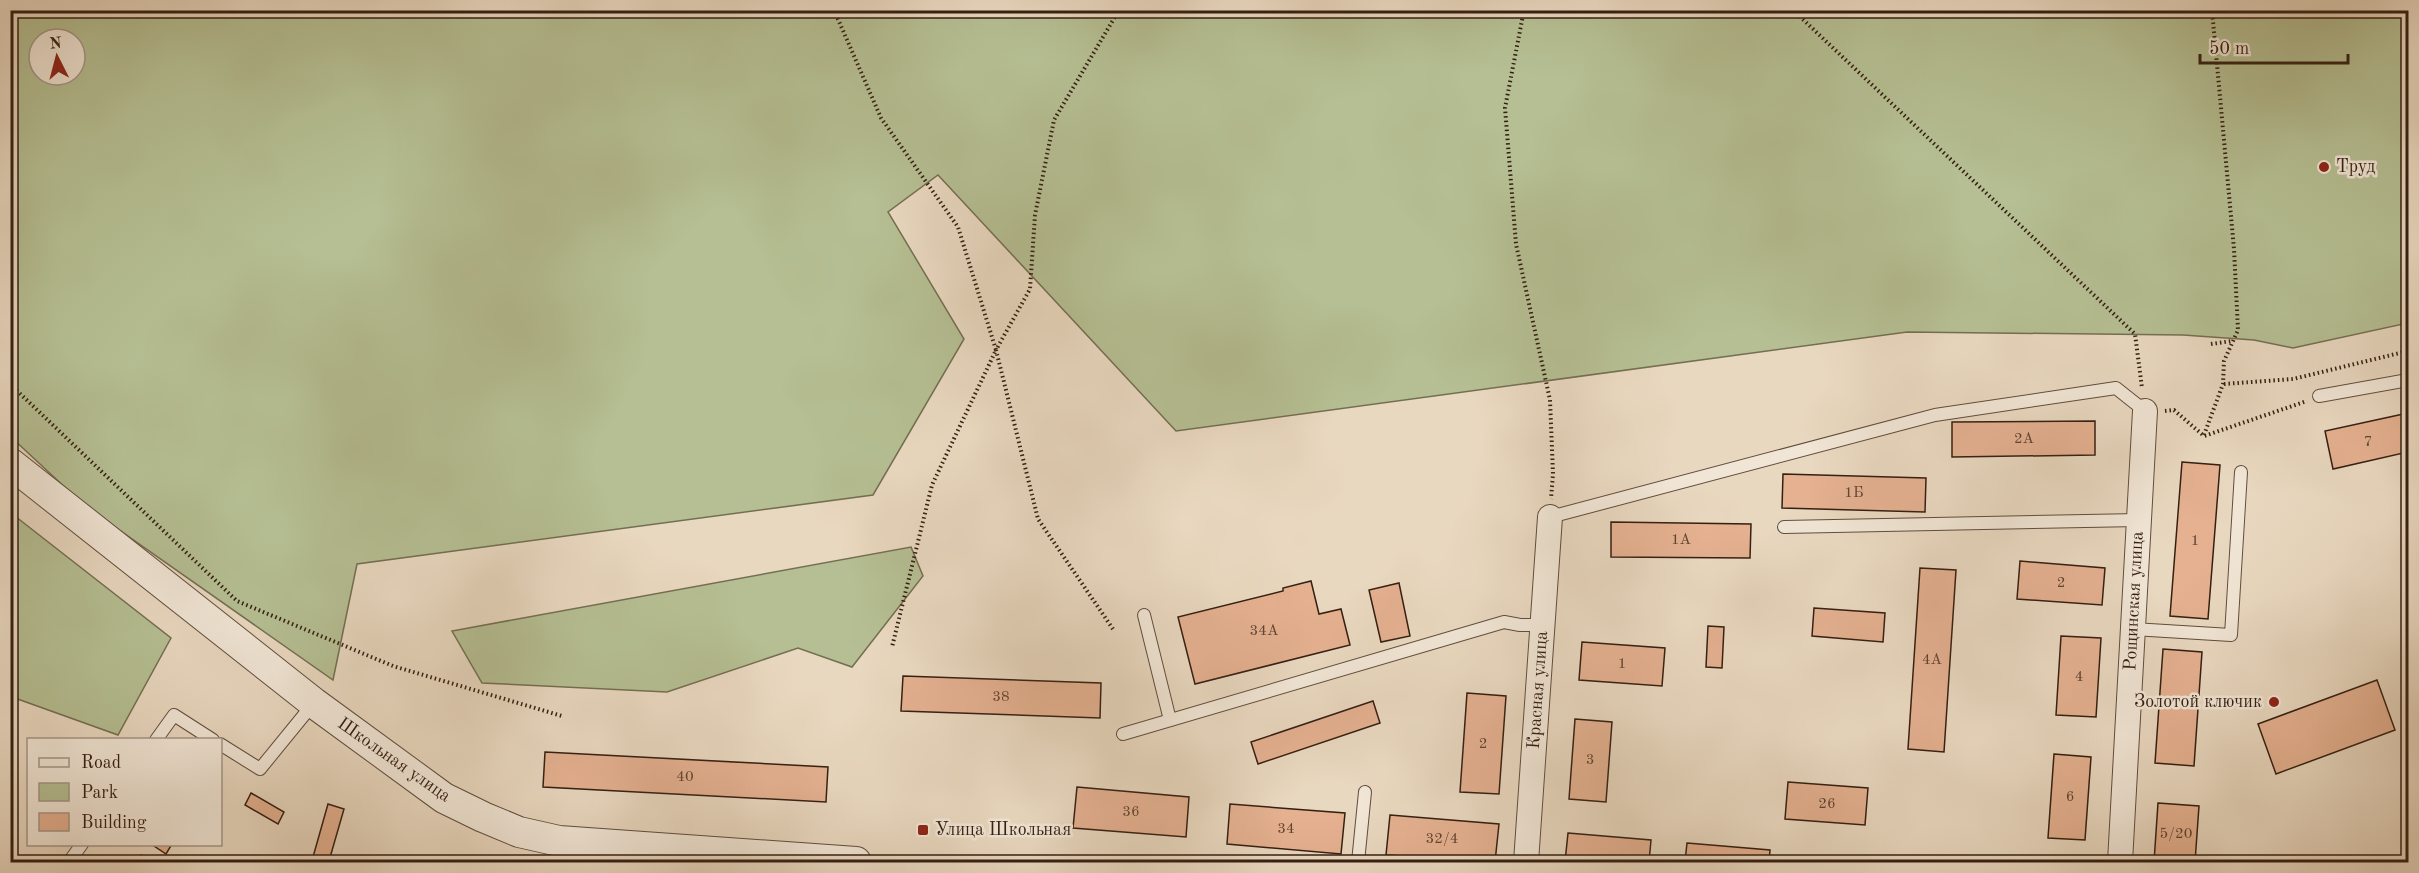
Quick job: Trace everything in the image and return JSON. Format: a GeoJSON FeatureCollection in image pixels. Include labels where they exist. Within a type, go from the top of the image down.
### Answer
{"type":"FeatureCollection","features":[{"type":"Feature","properties":{"kind":"street","name":"Рощинская улица"},"geometry":{"type":"LineString","coordinates":[[2120,862],[2145,411]]}},
{"type":"Feature","properties":{"kind":"street","name":"Школьная улица"},"geometry":{"type":"LineString","coordinates":[[10,464],[314,703],[444,798],[483,818],[519,832],[559,841],[798,861],[856,862]]}},
{"type":"Feature","properties":{"kind":"street","name":"Красная улица"},"geometry":{"type":"LineString","coordinates":[[1526,862],[1550,517]]}},
{"type":"Feature","properties":{"kind":"lane"},"geometry":{"type":"LineString","coordinates":[[2319,396],[2409,380]]}},
{"type":"Feature","properties":{"kind":"lane"},"geometry":{"type":"LineString","coordinates":[[1550,517],[1935,415],[2116,388],[2145,411]]}},
{"type":"Feature","properties":{"kind":"lane"},"geometry":{"type":"LineString","coordinates":[[2133,629],[2231,635],[2241,472]]}},
{"type":"Feature","properties":{"kind":"lane"},"geometry":{"type":"LineString","coordinates":[[1784,527],[2139,520]]}},
{"type":"Feature","properties":{"kind":"lane"},"geometry":{"type":"LineString","coordinates":[[1144,615],[1170,720]]}},
{"type":"Feature","properties":{"kind":"lane"},"geometry":{"type":"LineString","coordinates":[[1123,734],[1504,622],[1542,625]]}},
{"type":"Feature","properties":{"kind":"lane"},"geometry":{"type":"LineString","coordinates":[[222,745],[260,769],[314,703]]}},
{"type":"Feature","properties":{"kind":"lane"},"geometry":{"type":"LineString","coordinates":[[157,738],[174,715],[210,738]]}},
{"type":"Feature","properties":{"kind":"lane"},"geometry":{"type":"LineString","coordinates":[[1358,862],[1365,792]]}},
{"type":"Feature","properties":{"kind":"lane"},"geometry":{"type":"LineString","coordinates":[[69,862],[81,846]]}},
{"type":"Feature","properties":{"kind":"path"},"geometry":{"type":"LineString","coordinates":[[834,10],[881,118],[958,227],[996,350],[1038,519],[1113,629]]}},
{"type":"Feature","properties":{"kind":"path"},"geometry":{"type":"LineString","coordinates":[[892,647],[932,485],[996,350],[1030,289],[1035,214],[1053,120],[1119,10]]}},
{"type":"Feature","properties":{"kind":"path"},"geometry":{"type":"LineString","coordinates":[[1524,10],[1505,108],[1516,244],[1550,400],[1553,474]]}},
{"type":"Feature","properties":{"kind":"path"},"geometry":{"type":"LineString","coordinates":[[1793,10],[2135,334],[2145,411],[2174,410],[2204,436]]}},
{"type":"Feature","properties":{"kind":"path"},"geometry":{"type":"LineString","coordinates":[[2204,436],[2223,384],[2224,361],[2238,330],[2234,249],[2212,10]]}},
{"type":"Feature","properties":{"kind":"path"},"geometry":{"type":"LineString","coordinates":[[2211,344],[2232,341]]}},
{"type":"Feature","properties":{"kind":"path"},"geometry":{"type":"LineString","coordinates":[[2223,384],[2293,379],[2409,351]]}},
{"type":"Feature","properties":{"kind":"path"},"geometry":{"type":"LineString","coordinates":[[10,384],[237,601],[393,666],[562,717]]}},
{"type":"Feature","properties":{"kind":"path"},"geometry":{"type":"LineString","coordinates":[[2204,436],[2319,396]]}},
{"type":"Feature","properties":{"kind":"green space"},"geometry":{"type":"Polygon","coordinates":[[[10,11],[2408,11],[2408,323],[2293,348],[2254,340],[2183,335],[1907,332],[1176,431],[938,175],[888,212],[964,339],[873,495],[357,564],[333,680],[85,506],[11,437],[10,11]]]}},
{"type":"Feature","properties":{"kind":"green space"},"geometry":{"type":"Polygon","coordinates":[[[11,513],[171,638],[118,735],[12,697],[11,700],[11,513]]]}},
{"type":"Feature","properties":{"kind":"green space"},"geometry":{"type":"Polygon","coordinates":[[[911,547],[923,576],[852,667],[798,648],[667,692],[482,683],[452,631],[911,547]]]}},
{"type":"Feature","properties":{"kind":"building"},"geometry":{"type":"Polygon","coordinates":[[[2408,413],[2408,452],[2333,469],[2325,431],[2408,413]]]}},
{"type":"Feature","properties":{"kind":"building"},"geometry":{"type":"Polygon","coordinates":[[[2095,421],[2095,455],[1952,457],[1952,422],[2095,421]]]}},
{"type":"Feature","properties":{"kind":"building"},"geometry":{"type":"Polygon","coordinates":[[[2182,462],[2220,465],[2208,619],[2170,616],[2182,462]]]}},
{"type":"Feature","properties":{"kind":"building"},"geometry":{"type":"Polygon","coordinates":[[[1783,474],[1926,478],[1925,512],[1782,508],[1783,474]]]}},
{"type":"Feature","properties":{"kind":"building"},"geometry":{"type":"Polygon","coordinates":[[[1611,522],[1751,524],[1750,558],[1611,557],[1611,522]]]}},
{"type":"Feature","properties":{"kind":"building"},"geometry":{"type":"Polygon","coordinates":[[[2020,561],[2105,568],[2102,605],[2017,599],[2020,561]]]}},
{"type":"Feature","properties":{"kind":"building"},"geometry":{"type":"Polygon","coordinates":[[[1920,568],[1956,570],[1944,752],[1908,749],[1920,568]]]}},
{"type":"Feature","properties":{"kind":"building"},"geometry":{"type":"Polygon","coordinates":[[[1311,581],[1319,614],[1341,609],[1350,645],[1195,684],[1178,617],[1283,591],[1283,588],[1311,581]]]}},
{"type":"Feature","properties":{"kind":"building"},"geometry":{"type":"Polygon","coordinates":[[[1399,583],[1410,636],[1381,642],[1369,590],[1399,583]]]}},
{"type":"Feature","properties":{"kind":"building"},"geometry":{"type":"Polygon","coordinates":[[[1814,608],[1885,613],[1883,642],[1812,636],[1814,608]]]}},
{"type":"Feature","properties":{"kind":"building"},"geometry":{"type":"Polygon","coordinates":[[[1708,626],[1724,627],[1722,668],[1706,667],[1708,626]]]}},
{"type":"Feature","properties":{"kind":"building"},"geometry":{"type":"Polygon","coordinates":[[[2061,636],[2101,638],[2096,717],[2056,715],[2061,636]]]}},
{"type":"Feature","properties":{"kind":"building"},"geometry":{"type":"Polygon","coordinates":[[[1582,642],[1665,648],[1662,686],[1579,680],[1582,642]]]}},
{"type":"Feature","properties":{"kind":"building"},"geometry":{"type":"Polygon","coordinates":[[[2163,649],[2202,652],[2194,766],[2155,763],[2163,649]]]}},
{"type":"Feature","properties":{"kind":"building"},"geometry":{"type":"Polygon","coordinates":[[[903,676],[1101,683],[1100,718],[901,711],[903,676]]]}},
{"type":"Feature","properties":{"kind":"building"},"geometry":{"type":"Polygon","coordinates":[[[2377,680],[2395,730],[2276,774],[2258,724],[2377,680]]]}},
{"type":"Feature","properties":{"kind":"building"},"geometry":{"type":"Polygon","coordinates":[[[1467,693],[1506,696],[1499,794],[1460,792],[1467,693]]]}},
{"type":"Feature","properties":{"kind":"building"},"geometry":{"type":"Polygon","coordinates":[[[1373,701],[1380,723],[1258,764],[1251,742],[1373,701]]]}},
{"type":"Feature","properties":{"kind":"building"},"geometry":{"type":"Polygon","coordinates":[[[1575,719],[1612,722],[1606,802],[1569,799],[1575,719]]]}},
{"type":"Feature","properties":{"kind":"building"},"geometry":{"type":"Polygon","coordinates":[[[545,752],[828,767],[826,802],[543,787],[545,752]]]}},
{"type":"Feature","properties":{"kind":"building"},"geometry":{"type":"Polygon","coordinates":[[[2054,754],[2091,757],[2085,840],[2048,838],[2054,754]]]}},
{"type":"Feature","properties":{"kind":"building"},"geometry":{"type":"Polygon","coordinates":[[[1788,782],[1868,788],[1865,825],[1785,819],[1788,782]]]}},
{"type":"Feature","properties":{"kind":"building"},"geometry":{"type":"Polygon","coordinates":[[[1077,787],[1189,797],[1186,837],[1073,828],[1077,787]]]}},
{"type":"Feature","properties":{"kind":"building"},"geometry":{"type":"Polygon","coordinates":[[[251,793],[284,812],[278,824],[245,805],[251,793]]]}},
{"type":"Feature","properties":{"kind":"building"},"geometry":{"type":"Polygon","coordinates":[[[2158,803],[2199,806],[2195,862],[2154,862],[2158,803]]]}},
{"type":"Feature","properties":{"kind":"building"},"geometry":{"type":"Polygon","coordinates":[[[328,804],[344,809],[329,861],[313,857],[328,804]]]}},
{"type":"Feature","properties":{"kind":"building"},"geometry":{"type":"Polygon","coordinates":[[[1230,804],[1345,813],[1341,854],[1227,844],[1230,804]]]}},
{"type":"Feature","properties":{"kind":"building"},"geometry":{"type":"Polygon","coordinates":[[[1390,815],[1499,824],[1495,862],[1386,855],[1390,815]]]}},
{"type":"Feature","properties":{"kind":"building"},"geometry":{"type":"Polygon","coordinates":[[[1568,833],[1651,840],[1649,862],[1565,862],[1568,833]]]}},
{"type":"Feature","properties":{"kind":"building"},"geometry":{"type":"Polygon","coordinates":[[[1687,843],[1770,850],[1769,862],[1685,862],[1687,843]]]}},
{"type":"Feature","properties":{"kind":"building"},"geometry":{"type":"Polygon","coordinates":[[[154,846],[171,846],[166,854],[154,846]]]}},
{"type":"Feature","properties":{"kind":"building"},"geometry":{"type":"Polygon","coordinates":[[[141,855],[152,862],[136,862],[141,855]]]}},
{"type":"Feature","properties":{"kind":"place","name":"Труд"},"geometry":{"type":"Point","coordinates":[2324,167]}},
{"type":"Feature","properties":{"kind":"place","name":"Золотой ключик"},"geometry":{"type":"Point","coordinates":[2274,702]}},
{"type":"Feature","properties":{"kind":"place","name":"Улица Школьная"},"geometry":{"type":"Point","coordinates":[923,830]}}]}
